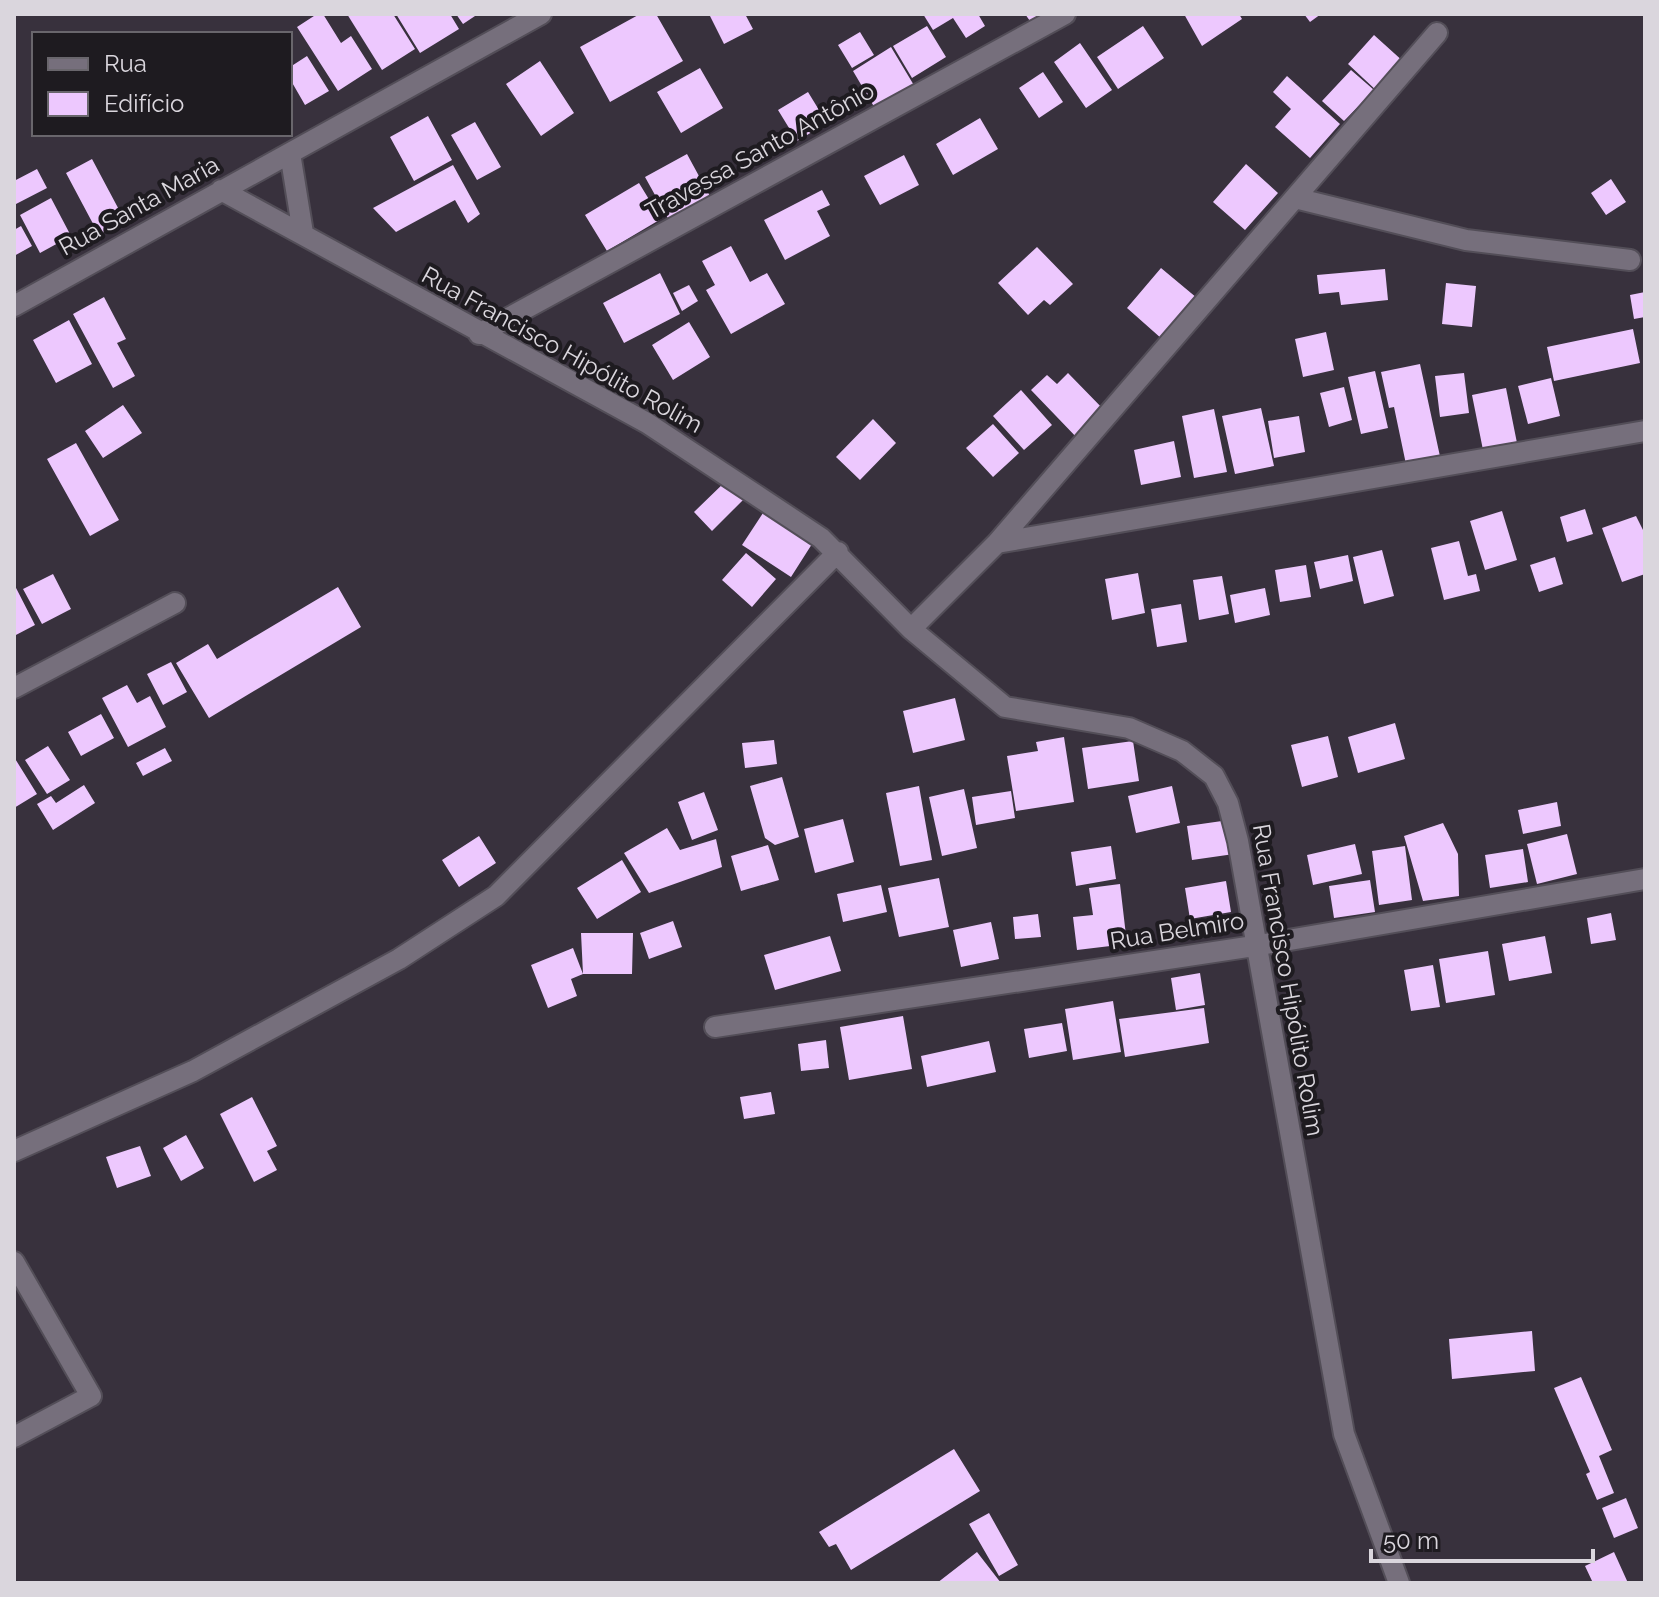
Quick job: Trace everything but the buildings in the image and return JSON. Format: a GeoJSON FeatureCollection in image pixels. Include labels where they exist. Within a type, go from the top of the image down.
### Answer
{"type":"FeatureCollection","features":[{"type":"Feature","properties":{"kind":"street","name":"Rua Santa Maria"},"geometry":{"type":"LineString","coordinates":[[14,306],[541,14]]}},
{"type":"Feature","properties":{"kind":"street","name":"Travessa Santo Antônio"},"geometry":{"type":"LineString","coordinates":[[479,334],[1065,14]]}},
{"type":"Feature","properties":{"kind":"street"},"geometry":{"type":"LineString","coordinates":[[911,629],[997,543],[1437,33]]}},
{"type":"Feature","properties":{"kind":"street"},"geometry":{"type":"LineString","coordinates":[[290,153],[303,233]]}},
{"type":"Feature","properties":{"kind":"street","name":"Rua Francisco Hipólito Rolim"},"geometry":{"type":"LineString","coordinates":[[221,190],[303,233],[479,334],[647,423],[838,552],[911,629],[1005,707],[1129,728],[1182,751],[1214,776],[1233,816],[1344,1434],[1399,1583]]}},
{"type":"Feature","properties":{"kind":"street"},"geometry":{"type":"LineString","coordinates":[[1295,198],[1466,240],[1630,260]]}},
{"type":"Feature","properties":{"kind":"street"},"geometry":{"type":"LineString","coordinates":[[997,543],[1645,431]]}},
{"type":"Feature","properties":{"kind":"street"},"geometry":{"type":"LineString","coordinates":[[14,1151],[193,1071],[399,959],[496,896],[838,552]]}},
{"type":"Feature","properties":{"kind":"street"},"geometry":{"type":"LineString","coordinates":[[14,688],[175,603]]}},
{"type":"Feature","properties":{"kind":"street","name":"Rua Belmiro"},"geometry":{"type":"LineString","coordinates":[[715,1027],[1254,946],[1645,879]]}},
{"type":"Feature","properties":{"kind":"street"},"geometry":{"type":"LineString","coordinates":[[14,1262],[91,1396],[14,1437]]}}]}
